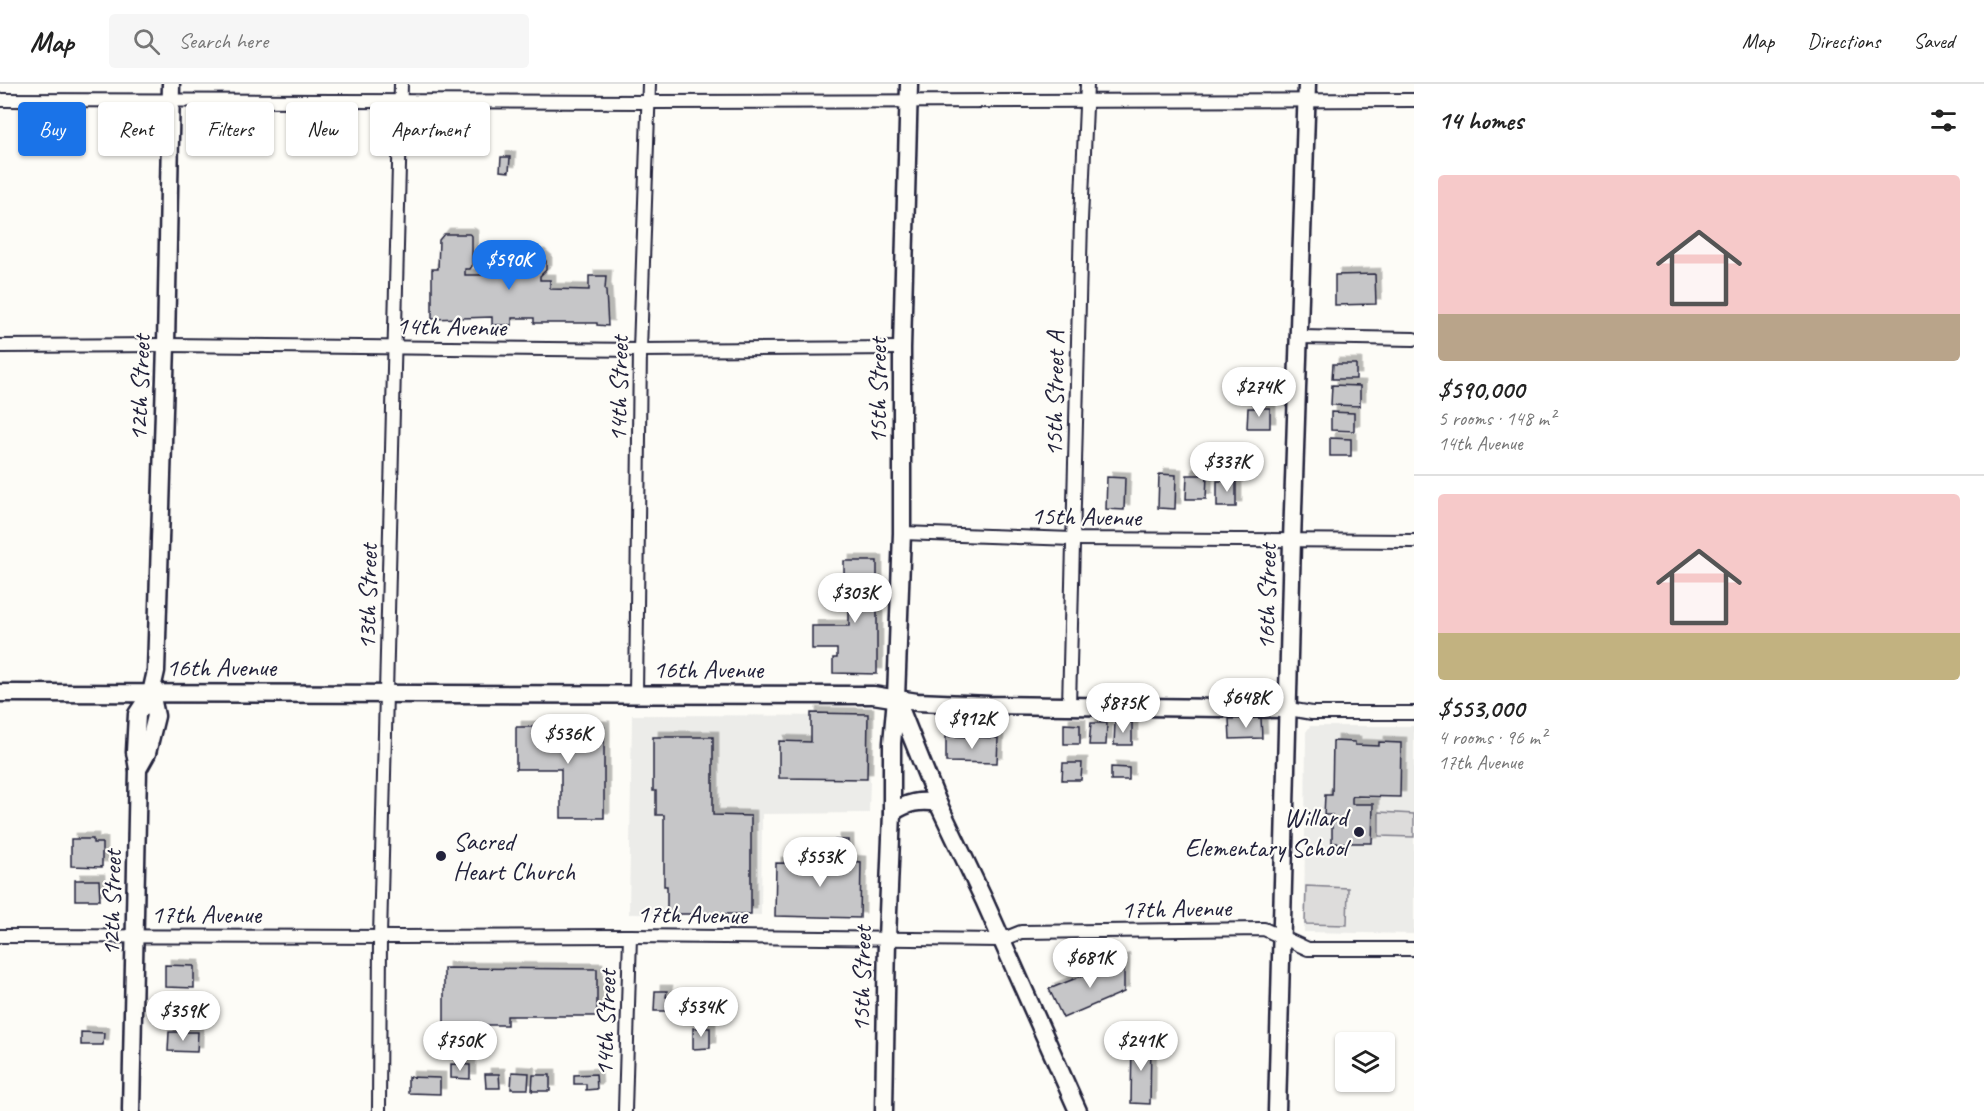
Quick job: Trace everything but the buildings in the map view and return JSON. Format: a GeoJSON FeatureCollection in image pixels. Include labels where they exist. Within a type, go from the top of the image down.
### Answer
{"type":"FeatureCollection","features":[{"type":"Feature","properties":{"kind":"street","name":"13th Street"},"geometry":{"type":"LineString","coordinates":[[379,1111],[380,938],[401,84]]}},
{"type":"Feature","properties":{"kind":"street","name":"14th Street"},"geometry":{"type":"LineString","coordinates":[[636,695],[640,351],[649,84]]}},
{"type":"Feature","properties":{"kind":"street","name":"15th Street A"},"geometry":{"type":"LineString","coordinates":[[1069,705],[1081,219],[1087,84]]}},
{"type":"Feature","properties":{"kind":"street"},"geometry":{"type":"LineString","coordinates":[[0,100],[171,92],[401,101],[649,102],[909,92],[1087,101],[1307,92],[1414,100]]}},
{"type":"Feature","properties":{"kind":"street","name":"12th Street"},"geometry":{"type":"LineString","coordinates":[[131,1111],[138,769],[135,752],[137,714],[151,693],[156,671],[171,92]]}},
{"type":"Feature","properties":{"kind":"street","name":"15th Street"},"geometry":{"type":"LineString","coordinates":[[884,1111],[892,743],[896,698],[902,533],[902,348],[909,92]]}},
{"type":"Feature","properties":{"kind":"street","name":"16th Street"},"geometry":{"type":"LineString","coordinates":[[1277,1111],[1307,92]]}},
{"type":"Feature","properties":{"kind":"street"},"geometry":{"type":"LineString","coordinates":[[1299,337],[1414,339]]}},
{"type":"Feature","properties":{"kind":"street","name":"14th Avenue"},"geometry":{"type":"LineString","coordinates":[[0,346],[166,345],[640,351],[902,348]]}},
{"type":"Feature","properties":{"kind":"street","name":"15th Avenue"},"geometry":{"type":"LineString","coordinates":[[902,533],[1073,539],[1414,541]]}},
{"type":"Feature","properties":{"kind":"street","name":"16th Avenue"},"geometry":{"type":"LineString","coordinates":[[0,693],[873,695],[917,702],[1289,709],[1312,713],[1414,713]]}},
{"type":"Feature","properties":{"kind":"street"},"geometry":{"type":"LineString","coordinates":[[896,698],[938,802],[1078,1111]]}},
{"type":"Feature","properties":{"kind":"street"},"geometry":{"type":"LineString","coordinates":[[892,813],[912,802],[923,800],[938,802]]}},
{"type":"Feature","properties":{"kind":"street","name":"17th Avenue"},"geometry":{"type":"LineString","coordinates":[[0,936],[380,938],[630,936],[1001,940],[1021,932],[1264,929],[1308,949],[1414,949]]}},
{"type":"Feature","properties":{"kind":"street","name":"14th Street"},"geometry":{"type":"LineString","coordinates":[[625,1111],[630,936]]}},
{"type":"Feature","properties":{"kind":"shaded area"},"geometry":{"type":"Polygon","coordinates":[[[632,715],[872,716],[869,813],[762,814],[761,915],[629,914],[632,715]]]}},
{"type":"Feature","properties":{"kind":"shaded area","name":"Willard Elementary School"},"geometry":{"type":"Polygon","coordinates":[[[1310,726],[1414,726],[1414,934],[1304,932],[1306,732],[1310,726]]]}},
{"type":"Feature","properties":{"kind":"shaded area"},"geometry":{"type":"Polygon","coordinates":[[[1379,812],[1414,814],[1414,837],[1379,836],[1379,812]]]}},
{"type":"Feature","properties":{"kind":"shaded area"},"geometry":{"type":"Polygon","coordinates":[[[1306,886],[1348,888],[1347,925],[1305,924],[1306,886]]]}},
{"type":"Feature","properties":{"kind":"place","name":"Willard Elementary School"},"geometry":{"type":"Point","coordinates":[1359,832]}},
{"type":"Feature","properties":{"kind":"place","name":"Sacred Heart Church"},"geometry":{"type":"Point","coordinates":[441,856]}}]}
